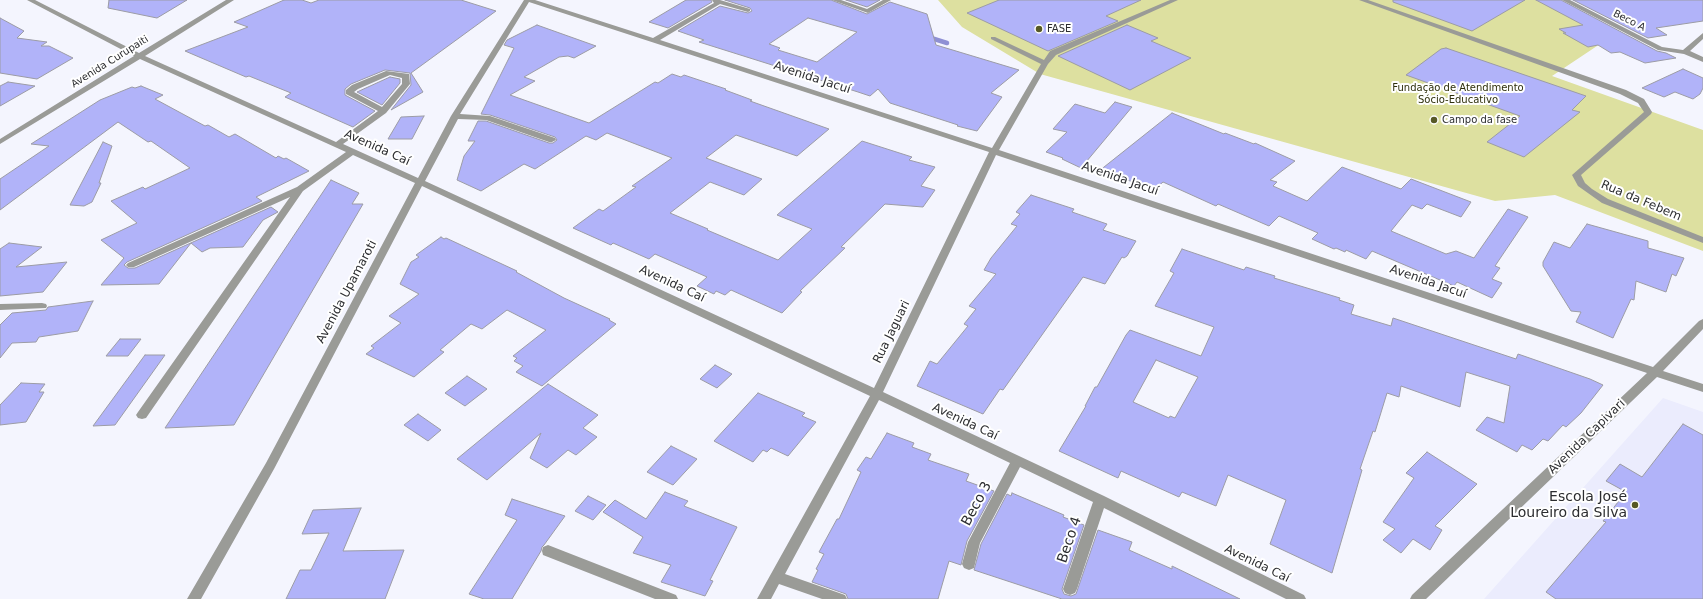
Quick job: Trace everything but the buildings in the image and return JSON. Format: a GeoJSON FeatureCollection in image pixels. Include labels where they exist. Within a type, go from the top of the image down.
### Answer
{"type":"FeatureCollection","features":[{"type":"Feature","properties":{"kind":"street","name":"Avenida Caí"},"geometry":{"type":"LineString","coordinates":[[30,0],[139,56],[420,182],[877,394],[1100,500],[1299,599]]}},
{"type":"Feature","properties":{"kind":"street","name":"Avenida Curupaiti"},"geometry":{"type":"LineString","coordinates":[[0,142],[231,0]]}},
{"type":"Feature","properties":{"kind":"street","name":"Avenida Jacuí"},"geometry":{"type":"LineString","coordinates":[[528,0],[994,151],[1703,388]]}},
{"type":"Feature","properties":{"kind":"street","name":"Avenida Upamaroti"},"geometry":{"type":"LineString","coordinates":[[194,599],[270,466],[455,116],[528,0]]}},
{"type":"Feature","properties":{"kind":"street"},"geometry":{"type":"LineString","coordinates":[[713,0],[748,10]]}},
{"type":"Feature","properties":{"kind":"street"},"geometry":{"type":"LineString","coordinates":[[835,0],[868,11],[888,0]]}},
{"type":"Feature","properties":{"kind":"street"},"geometry":{"type":"LineString","coordinates":[[993,38],[1045,63],[1053,53],[1175,0]]}},
{"type":"Feature","properties":{"kind":"street","name":"Rua da Febem"},"geometry":{"type":"LineString","coordinates":[[1362,0],[1623,92],[1642,101],[1648,112],[1576,175],[1581,184],[1605,201],[1703,240]]}},
{"type":"Feature","properties":{"kind":"street","name":"Beco A"},"geometry":{"type":"LineString","coordinates":[[1566,0],[1660,49],[1685,52],[1703,60]]}},
{"type":"Feature","properties":{"kind":"street"},"geometry":{"type":"LineString","coordinates":[[654,41],[720,2]]}},
{"type":"Feature","properties":{"kind":"street"},"geometry":{"type":"LineString","coordinates":[[1685,52],[1703,35]]}},
{"type":"Feature","properties":{"kind":"street","name":"Rua Jaguari"},"geometry":{"type":"LineString","coordinates":[[764,599],[877,394],[994,151],[1045,63]]}},
{"type":"Feature","properties":{"kind":"street"},"geometry":{"type":"LineString","coordinates":[[337,145],[383,111],[406,84],[406,76],[389,73],[355,87],[349,92],[383,111]]}},
{"type":"Feature","properties":{"kind":"street"},"geometry":{"type":"LineString","coordinates":[[455,116],[487,118],[552,140]]}},
{"type":"Feature","properties":{"kind":"street"},"geometry":{"type":"LineString","coordinates":[[131,265],[300,189],[352,152]]}},
{"type":"Feature","properties":{"kind":"street"},"geometry":{"type":"LineString","coordinates":[[142,415],[300,189]]}},
{"type":"Feature","properties":{"kind":"street"},"geometry":{"type":"LineString","coordinates":[[0,307],[42,306]]}},
{"type":"Feature","properties":{"kind":"street","name":"Avenida Capivari"},"geometry":{"type":"LineString","coordinates":[[1417,599],[1655,372],[1703,323]]}},
{"type":"Feature","properties":{"kind":"street","name":"Beco 3"},"geometry":{"type":"LineString","coordinates":[[969,564],[974,542],[1017,461]]}},
{"type":"Feature","properties":{"kind":"street","name":"Beco 4"},"geometry":{"type":"LineString","coordinates":[[1070,589],[1100,500]]}},
{"type":"Feature","properties":{"kind":"street"},"geometry":{"type":"LineString","coordinates":[[548,551],[671,599]]}},
{"type":"Feature","properties":{"kind":"street"},"geometry":{"type":"LineString","coordinates":[[776,577],[840,599]]}},
{"type":"Feature","properties":{"kind":"shaded area","name":"Escola José Loureiro da Silva"},"geometry":{"type":"Polygon","coordinates":[[[1663,398],[1703,412],[1703,599],[1484,599],[1663,398]]]}},
{"type":"Feature","properties":{"kind":"green space","name":"Fundação de Atendimento Sócio-Educativo"},"geometry":{"type":"Polygon","coordinates":[[[938,0],[1543,0],[1606,40],[1552,76],[1703,130],[1703,251],[1555,195],[1495,201],[1040,74],[962,27],[938,0]]]}},
{"type":"Feature","properties":{"kind":"waterway"},"geometry":{"type":"LineString","coordinates":[[928,37],[947,43]]}},
{"type":"Feature","properties":{"kind":"place","name":"FASE"},"geometry":{"type":"Point","coordinates":[1039,29]}},
{"type":"Feature","properties":{"kind":"place","name":"Campo da fase"},"geometry":{"type":"Point","coordinates":[1434,120]}},
{"type":"Feature","properties":{"kind":"place","name":"Escola José Loureiro da Silva"},"geometry":{"type":"Point","coordinates":[1635,505]}}]}
